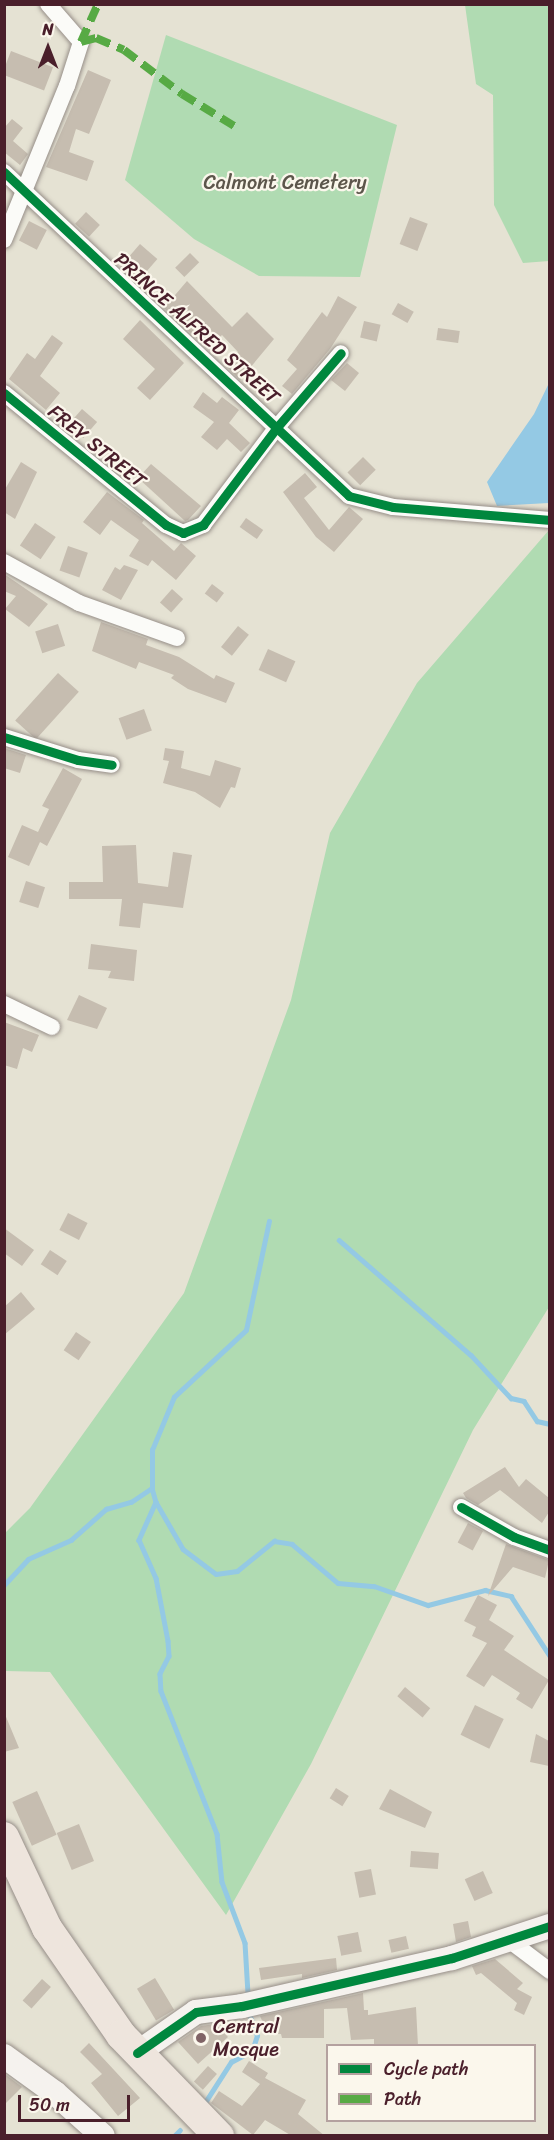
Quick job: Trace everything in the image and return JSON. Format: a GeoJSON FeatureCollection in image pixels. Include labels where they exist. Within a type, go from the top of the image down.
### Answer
{"type":"FeatureCollection","features":[{"type":"Feature","properties":{"kind":"highway"},"geometry":{"type":"LineString","coordinates":[[4,1837],[47,1928],[137,2053],[219,2136]]}},
{"type":"Feature","properties":{"kind":"highway"},"geometry":{"type":"LineString","coordinates":[[4,1870],[35,1934],[111,2044],[198,2136]]}},
{"type":"Feature","properties":{"kind":"street"},"geometry":{"type":"LineString","coordinates":[[4,240],[25,192],[81,42],[48,4]]}},
{"type":"Feature","properties":{"kind":"street","name":"PRINCE ALFRED STREET"},"geometry":{"type":"LineString","coordinates":[[4,172],[278,426],[349,495],[393,507],[549,520]]}},
{"type":"Feature","properties":{"kind":"street"},"geometry":{"type":"LineString","coordinates":[[278,426],[341,353]]}},
{"type":"Feature","properties":{"kind":"street","name":"FREY STREET"},"geometry":{"type":"LineString","coordinates":[[4,393],[166,525],[183,533],[203,525],[278,426]]}},
{"type":"Feature","properties":{"kind":"street"},"geometry":{"type":"LineString","coordinates":[[4,562],[79,603],[177,638]]}},
{"type":"Feature","properties":{"kind":"street"},"geometry":{"type":"LineString","coordinates":[[4,737],[78,760],[112,765]]}},
{"type":"Feature","properties":{"kind":"street"},"geometry":{"type":"LineString","coordinates":[[4,1004],[52,1027]]}},
{"type":"Feature","properties":{"kind":"street"},"geometry":{"type":"LineString","coordinates":[[461,1507],[514,1537],[549,1550]]}},
{"type":"Feature","properties":{"kind":"street"},"geometry":{"type":"LineString","coordinates":[[137,2053],[196,2012],[242,2006],[452,1958],[510,1941],[549,1926]]}},
{"type":"Feature","properties":{"kind":"street"},"geometry":{"type":"LineString","coordinates":[[510,1941],[549,1971]]}},
{"type":"Feature","properties":{"kind":"street"},"geometry":{"type":"LineString","coordinates":[[4,2056],[55,2093],[103,2136]]}},
{"type":"Feature","properties":{"kind":"green space"},"geometry":{"type":"Polygon","coordinates":[[[465,5],[549,5],[549,261],[523,263],[494,205],[493,95],[476,84],[465,5]]]}},
{"type":"Feature","properties":{"kind":"green space","name":"Calmont Cemetery"},"geometry":{"type":"Polygon","coordinates":[[[166,35],[397,125],[360,277],[259,276],[194,239],[125,180],[166,35]]]}},
{"type":"Feature","properties":{"kind":"green space"},"geometry":{"type":"Polygon","coordinates":[[[549,530],[549,1307],[473,1430],[311,1764],[226,1915],[50,1672],[5,1671],[5,1533],[30,1508],[184,1293],[291,1000],[330,833],[417,683],[549,530]]]}},
{"type":"Feature","properties":{"kind":"water"},"geometry":{"type":"Polygon","coordinates":[[[549,383],[549,503],[497,506],[487,482],[534,414],[549,383]]]}},
{"type":"Feature","properties":{"kind":"building"},"geometry":{"type":"Polygon","coordinates":[[[11,51],[53,67],[44,90],[4,75],[11,51]]]}},
{"type":"Feature","properties":{"kind":"building"},"geometry":{"type":"Polygon","coordinates":[[[88,70],[111,80],[89,134],[76,129],[69,152],[94,161],[87,181],[46,167],[88,70]]]}},
{"type":"Feature","properties":{"kind":"building"},"geometry":{"type":"Polygon","coordinates":[[[12,119],[23,128],[13,141],[28,154],[20,165],[4,152],[4,128],[12,119]]]}},
{"type":"Feature","properties":{"kind":"building"},"geometry":{"type":"Polygon","coordinates":[[[86,212],[100,225],[89,237],[75,224],[86,212]]]}},
{"type":"Feature","properties":{"kind":"building"},"geometry":{"type":"Polygon","coordinates":[[[410,217],[428,224],[417,251],[400,244],[410,217]]]}},
{"type":"Feature","properties":{"kind":"building"},"geometry":{"type":"Polygon","coordinates":[[[29,221],[47,230],[37,250],[19,241],[29,221]]]}},
{"type":"Feature","properties":{"kind":"building"},"geometry":{"type":"Polygon","coordinates":[[[140,244],[157,259],[138,282],[120,267],[140,244]]]}},
{"type":"Feature","properties":{"kind":"building"},"geometry":{"type":"Polygon","coordinates":[[[190,253],[199,262],[184,277],[175,268],[190,253]]]}},
{"type":"Feature","properties":{"kind":"building"},"geometry":{"type":"Polygon","coordinates":[[[187,281],[232,327],[247,312],[274,339],[240,380],[226,366],[238,352],[222,335],[208,349],[164,308],[187,281]]]}},
{"type":"Feature","properties":{"kind":"building"},"geometry":{"type":"Polygon","coordinates":[[[338,296],[357,307],[330,349],[292,394],[282,386],[297,369],[287,360],[322,312],[327,317],[338,296]]]}},
{"type":"Feature","properties":{"kind":"building"},"geometry":{"type":"Polygon","coordinates":[[[398,303],[414,312],[407,323],[392,314],[398,303]]]}},
{"type":"Feature","properties":{"kind":"building"},"geometry":{"type":"Polygon","coordinates":[[[140,320],[184,363],[150,400],[137,388],[155,369],[123,339],[140,320]]]}},
{"type":"Feature","properties":{"kind":"building"},"geometry":{"type":"Polygon","coordinates":[[[364,321],[381,325],[377,341],[360,338],[364,321]]]}},
{"type":"Feature","properties":{"kind":"building"},"geometry":{"type":"Polygon","coordinates":[[[438,328],[460,331],[458,343],[436,340],[438,328]]]}},
{"type":"Feature","properties":{"kind":"building"},"geometry":{"type":"Polygon","coordinates":[[[52,335],[63,343],[40,376],[60,393],[46,410],[9,379],[27,353],[35,359],[52,335]]]}},
{"type":"Feature","properties":{"kind":"building"},"geometry":{"type":"Polygon","coordinates":[[[347,363],[359,373],[345,391],[331,380],[347,363]]]}},
{"type":"Feature","properties":{"kind":"building"},"geometry":{"type":"Polygon","coordinates":[[[203,392],[217,403],[222,397],[239,410],[229,423],[250,443],[241,452],[227,439],[217,450],[201,437],[214,422],[193,407],[203,392]]]}},
{"type":"Feature","properties":{"kind":"building"},"geometry":{"type":"Polygon","coordinates":[[[82,409],[97,422],[83,438],[68,425],[82,409]]]}},
{"type":"Feature","properties":{"kind":"building"},"geometry":{"type":"Polygon","coordinates":[[[363,457],[376,470],[360,485],[347,473],[363,457]]]}},
{"type":"Feature","properties":{"kind":"building"},"geometry":{"type":"Polygon","coordinates":[[[21,462],[37,472],[15,519],[4,512],[4,491],[21,462]]]}},
{"type":"Feature","properties":{"kind":"building"},"geometry":{"type":"Polygon","coordinates":[[[151,464],[201,506],[188,520],[185,521],[138,478],[151,464]]]}},
{"type":"Feature","properties":{"kind":"building"},"geometry":{"type":"Polygon","coordinates":[[[305,473],[317,487],[304,498],[329,530],[349,507],[363,519],[334,552],[316,537],[283,492],[305,473]]]}},
{"type":"Feature","properties":{"kind":"building"},"geometry":{"type":"Polygon","coordinates":[[[107,492],[144,520],[142,523],[174,551],[181,543],[196,556],[176,580],[152,560],[148,566],[129,556],[139,540],[111,520],[100,535],[83,522],[107,492]]]}},
{"type":"Feature","properties":{"kind":"building"},"geometry":{"type":"Polygon","coordinates":[[[246,518],[263,530],[257,539],[240,527],[246,518]]]}},
{"type":"Feature","properties":{"kind":"building"},"geometry":{"type":"Polygon","coordinates":[[[35,523],[56,537],[41,559],[20,545],[35,523]]]}},
{"type":"Feature","properties":{"kind":"building"},"geometry":{"type":"Polygon","coordinates":[[[68,546],[88,553],[79,577],[60,571],[68,546]]]}},
{"type":"Feature","properties":{"kind":"building"},"geometry":{"type":"Polygon","coordinates":[[[124,565],[138,570],[121,600],[102,590],[115,567],[120,570],[124,565]]]}},
{"type":"Feature","properties":{"kind":"building"},"geometry":{"type":"Polygon","coordinates":[[[4,574],[48,604],[29,627],[5,609],[16,596],[4,591],[4,574]]]}},
{"type":"Feature","properties":{"kind":"building"},"geometry":{"type":"Polygon","coordinates":[[[212,584],[224,593],[217,603],[205,594],[212,584]]]}},
{"type":"Feature","properties":{"kind":"building"},"geometry":{"type":"Polygon","coordinates":[[[172,589],[183,599],[171,612],[160,602],[172,589]]]}},
{"type":"Feature","properties":{"kind":"building"},"geometry":{"type":"Polygon","coordinates":[[[101,622],[148,639],[146,645],[179,657],[214,679],[216,675],[235,683],[226,703],[188,689],[171,678],[174,675],[139,662],[136,669],[92,651],[101,622]]]}},
{"type":"Feature","properties":{"kind":"building"},"geometry":{"type":"Polygon","coordinates":[[[58,624],[65,646],[42,653],[35,631],[58,624]]]}},
{"type":"Feature","properties":{"kind":"building"},"geometry":{"type":"Polygon","coordinates":[[[238,626],[249,635],[232,656],[221,647],[238,626]]]}},
{"type":"Feature","properties":{"kind":"building"},"geometry":{"type":"Polygon","coordinates":[[[268,649],[295,661],[286,682],[259,670],[268,649]]]}},
{"type":"Feature","properties":{"kind":"building"},"geometry":{"type":"Polygon","coordinates":[[[58,673],[79,692],[36,739],[15,721],[58,673]]]}},
{"type":"Feature","properties":{"kind":"building"},"geometry":{"type":"Polygon","coordinates":[[[144,709],[152,731],[126,740],[119,718],[144,709]]]}},
{"type":"Feature","properties":{"kind":"building"},"geometry":{"type":"Polygon","coordinates":[[[4,748],[26,755],[20,773],[4,768],[4,748]]]}},
{"type":"Feature","properties":{"kind":"building"},"geometry":{"type":"Polygon","coordinates":[[[165,748],[184,751],[181,768],[210,776],[215,760],[241,768],[235,788],[231,787],[220,808],[195,792],[163,783],[169,761],[163,760],[165,748]]]}},
{"type":"Feature","properties":{"kind":"building"},"geometry":{"type":"Polygon","coordinates":[[[63,768],[82,779],[47,846],[40,842],[29,866],[8,857],[22,825],[38,832],[49,809],[42,806],[63,768]]]}},
{"type":"Feature","properties":{"kind":"building"},"geometry":{"type":"Polygon","coordinates":[[[136,845],[138,883],[168,887],[173,852],[192,855],[183,908],[143,903],[140,928],[119,926],[122,899],[69,899],[69,882],[103,882],[102,846],[136,845]]]}},
{"type":"Feature","properties":{"kind":"building"},"geometry":{"type":"Polygon","coordinates":[[[26,881],[45,887],[38,908],[19,902],[26,881]]]}},
{"type":"Feature","properties":{"kind":"building"},"geometry":{"type":"Polygon","coordinates":[[[91,944],[137,950],[134,981],[108,978],[111,971],[88,969],[91,944]]]}},
{"type":"Feature","properties":{"kind":"building"},"geometry":{"type":"Polygon","coordinates":[[[79,995],[107,1008],[97,1029],[67,1020],[79,995]]]}},
{"type":"Feature","properties":{"kind":"building"},"geometry":{"type":"Polygon","coordinates":[[[4,1022],[39,1035],[32,1052],[23,1048],[17,1069],[4,1065],[4,1022]]]}},
{"type":"Feature","properties":{"kind":"building"},"geometry":{"type":"Polygon","coordinates":[[[68,1213],[88,1223],[79,1240],[59,1230],[68,1213]]]}},
{"type":"Feature","properties":{"kind":"building"},"geometry":{"type":"Polygon","coordinates":[[[4,1228],[34,1250],[22,1266],[4,1253],[4,1228]]]}},
{"type":"Feature","properties":{"kind":"building"},"geometry":{"type":"Polygon","coordinates":[[[50,1250],[67,1261],[58,1275],[41,1264],[50,1250]]]}},
{"type":"Feature","properties":{"kind":"building"},"geometry":{"type":"Polygon","coordinates":[[[21,1292],[35,1309],[4,1335],[4,1307],[21,1292]]]}},
{"type":"Feature","properties":{"kind":"building"},"geometry":{"type":"Polygon","coordinates":[[[76,1332],[91,1342],[79,1360],[64,1350],[76,1332]]]}},
{"type":"Feature","properties":{"kind":"building"},"geometry":{"type":"Polygon","coordinates":[[[505,1467],[519,1487],[526,1479],[549,1498],[549,1512],[542,1523],[500,1490],[478,1505],[466,1498],[463,1493],[505,1467]]]}},
{"type":"Feature","properties":{"kind":"building"},"geometry":{"type":"Polygon","coordinates":[[[468,1523],[483,1531],[473,1550],[458,1542],[468,1523]]]}},
{"type":"Feature","properties":{"kind":"building"},"geometry":{"type":"Polygon","coordinates":[[[506,1544],[549,1560],[545,1578],[513,1567],[488,1596],[506,1544]]]}},
{"type":"Feature","properties":{"kind":"building"},"geometry":{"type":"Polygon","coordinates":[[[478,1595],[497,1605],[489,1620],[514,1636],[504,1650],[549,1680],[532,1709],[516,1699],[520,1693],[492,1675],[484,1687],[466,1676],[487,1643],[472,1636],[476,1627],[464,1621],[478,1595]]]}},
{"type":"Feature","properties":{"kind":"building"},"geometry":{"type":"Polygon","coordinates":[[[405,1687],[430,1708],[423,1717],[397,1696],[405,1687]]]}},
{"type":"Feature","properties":{"kind":"building"},"geometry":{"type":"Polygon","coordinates":[[[475,1705],[504,1719],[489,1749],[461,1735],[475,1705]]]}},
{"type":"Feature","properties":{"kind":"building"},"geometry":{"type":"Polygon","coordinates":[[[4,1712],[19,1748],[4,1752],[4,1712]]]}},
{"type":"Feature","properties":{"kind":"building"},"geometry":{"type":"Polygon","coordinates":[[[536,1734],[549,1741],[549,1766],[530,1762],[536,1734]]]}},
{"type":"Feature","properties":{"kind":"building"},"geometry":{"type":"Polygon","coordinates":[[[336,1788],[349,1796],[342,1806],[330,1798],[336,1788]]]}},
{"type":"Feature","properties":{"kind":"building"},"geometry":{"type":"Polygon","coordinates":[[[390,1789],[432,1812],[425,1828],[379,1809],[390,1789]]]}},
{"type":"Feature","properties":{"kind":"building"},"geometry":{"type":"Polygon","coordinates":[[[37,1791],[57,1835],[32,1846],[12,1802],[37,1791]]]}},
{"type":"Feature","properties":{"kind":"building"},"geometry":{"type":"Polygon","coordinates":[[[79,1824],[94,1861],[72,1870],[57,1833],[79,1824]]]}},
{"type":"Feature","properties":{"kind":"building"},"geometry":{"type":"Polygon","coordinates":[[[411,1851],[439,1853],[438,1869],[410,1867],[411,1851]]]}},
{"type":"Feature","properties":{"kind":"building"},"geometry":{"type":"Polygon","coordinates":[[[371,1869],[376,1895],[359,1898],[354,1872],[371,1869]]]}},
{"type":"Feature","properties":{"kind":"building"},"geometry":{"type":"Polygon","coordinates":[[[483,1871],[493,1893],[474,1901],[465,1879],[483,1871]]]}},
{"type":"Feature","properties":{"kind":"building"},"geometry":{"type":"Polygon","coordinates":[[[468,1921],[471,1937],[456,1942],[453,1924],[468,1921]]]}},
{"type":"Feature","properties":{"kind":"building"},"geometry":{"type":"Polygon","coordinates":[[[358,1932],[362,1952],[341,1956],[337,1936],[358,1932]]]}},
{"type":"Feature","properties":{"kind":"building"},"geometry":{"type":"Polygon","coordinates":[[[406,1936],[409,1949],[391,1953],[388,1940],[406,1936]]]}},
{"type":"Feature","properties":{"kind":"building"},"geometry":{"type":"Polygon","coordinates":[[[336,1958],[337,1970],[302,1978],[302,1974],[261,1980],[259,1968],[336,1958]]]}},
{"type":"Feature","properties":{"kind":"building"},"geometry":{"type":"Polygon","coordinates":[[[495,1959],[523,1983],[517,1989],[532,1997],[524,2015],[514,2010],[517,2003],[481,1973],[476,1975],[472,1966],[495,1959]]]}},
{"type":"Feature","properties":{"kind":"building"},"geometry":{"type":"Polygon","coordinates":[[[155,1978],[174,2010],[156,2021],[137,1989],[155,1978]]]}},
{"type":"Feature","properties":{"kind":"building"},"geometry":{"type":"Polygon","coordinates":[[[42,1979],[51,1987],[32,2009],[23,2001],[42,1979]]]}},
{"type":"Feature","properties":{"kind":"building"},"geometry":{"type":"Polygon","coordinates":[[[363,1993],[364,2010],[368,2010],[368,2015],[416,2007],[418,2044],[374,2044],[374,2039],[351,2040],[347,2008],[324,2009],[324,2038],[282,2038],[281,2034],[276,2034],[275,2023],[263,2023],[260,2016],[363,1993]]]}},
{"type":"Feature","properties":{"kind":"building","name":"Central Mosque"},"geometry":{"type":"Polygon","coordinates":[[[216,2024],[228,2037],[198,2064],[178,2042],[201,2026],[216,2024]]]}},
{"type":"Feature","properties":{"kind":"building"},"geometry":{"type":"Polygon","coordinates":[[[89,2043],[140,2098],[118,2116],[91,2083],[102,2074],[80,2052],[89,2043]]]}},
{"type":"Feature","properties":{"kind":"building"},"geometry":{"type":"Polygon","coordinates":[[[249,2061],[268,2073],[265,2078],[306,2100],[298,2114],[325,2136],[292,2136],[265,2120],[253,2135],[211,2103],[219,2091],[242,2106],[260,2084],[242,2072],[249,2061]]]}},
{"type":"Feature","properties":{"kind":"building"},"geometry":{"type":"Polygon","coordinates":[[[208,2066],[217,2074],[203,2090],[194,2082],[208,2066]]]}},
{"type":"Feature","properties":{"kind":"building"},"geometry":{"type":"Polygon","coordinates":[[[6,2075],[22,2087],[4,2105],[4,2077],[6,2075]]]}},
{"type":"Feature","properties":{"kind":"waterway"},"geometry":{"type":"LineString","coordinates":[[4,1585],[28,1559],[71,1540],[106,1509],[131,1502],[152,1488],[152,1450],[174,1397],[246,1330],[269,1221]]}},
{"type":"Feature","properties":{"kind":"waterway"},"geometry":{"type":"LineString","coordinates":[[339,1240],[471,1355],[511,1398],[524,1401],[537,1421],[550,1424]]}},
{"type":"Feature","properties":{"kind":"waterway"},"geometry":{"type":"LineString","coordinates":[[152,1488],[156,1502],[139,1540],[156,1578],[168,1641],[169,1656],[160,1674],[161,1691],[217,1834],[222,1882],[245,1943],[248,1994]]}},
{"type":"Feature","properties":{"kind":"waterway"},"geometry":{"type":"LineString","coordinates":[[156,1502],[183,1549],[216,1574],[237,1571],[274,1541],[292,1544],[338,1583],[374,1586],[428,1605],[485,1590],[511,1596],[550,1656]]}},
{"type":"Feature","properties":{"kind":"waterway"},"geometry":{"type":"LineString","coordinates":[[204,2104],[231,2062],[252,2051],[257,2036],[248,2011]]}},
{"type":"Feature","properties":{"kind":"waterway"},"geometry":{"type":"LineString","coordinates":[[174,2136],[180,2130]]}},
{"type":"Feature","properties":{"kind":"marked path"},"geometry":{"type":"LineString","coordinates":[[81,42],[98,4]]}},
{"type":"Feature","properties":{"kind":"marked path"},"geometry":{"type":"LineString","coordinates":[[81,42],[96,38],[124,50],[182,94],[234,126]]}},
{"type":"Feature","properties":{"kind":"cycle path"},"geometry":{"type":"LineString","coordinates":[[4,172],[349,496],[393,507],[550,520]]}},
{"type":"Feature","properties":{"kind":"cycle path"},"geometry":{"type":"LineString","coordinates":[[4,393],[166,525],[183,533],[203,525],[278,426],[341,353]]}},
{"type":"Feature","properties":{"kind":"cycle path"},"geometry":{"type":"LineString","coordinates":[[4,737],[78,760],[112,765]]}},
{"type":"Feature","properties":{"kind":"cycle path"},"geometry":{"type":"LineString","coordinates":[[461,1507],[514,1537],[550,1550]]}},
{"type":"Feature","properties":{"kind":"cycle path"},"geometry":{"type":"LineString","coordinates":[[137,2053],[196,2012],[242,2006],[452,1958],[550,1926]]}},
{"type":"Feature","properties":{"kind":"place","name":"Central Mosque"},"geometry":{"type":"Point","coordinates":[201,2038]}}]}
